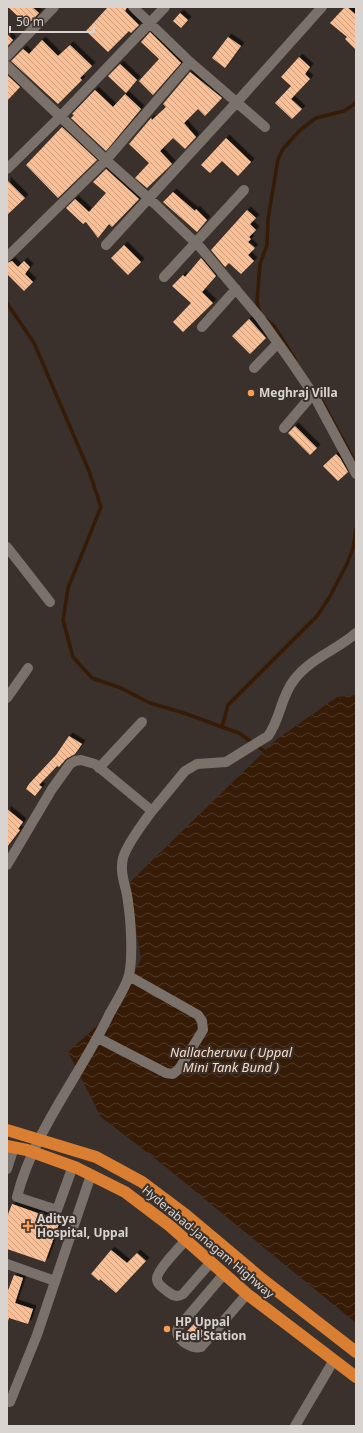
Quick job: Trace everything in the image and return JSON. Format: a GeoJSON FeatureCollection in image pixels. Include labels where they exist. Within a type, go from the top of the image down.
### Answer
{"type":"FeatureCollection","features":[{"type":"Feature","properties":{"kind":"highway","name":"Hyderabad-Janagam Highway"},"geometry":{"type":"LineString","coordinates":[[7,1130],[96,1157],[142,1182],[186,1215],[262,1279],[356,1352]]}},
{"type":"Feature","properties":{"kind":"highway","name":"Hyderabad-Janagam Highway"},"geometry":{"type":"LineString","coordinates":[[10,1147],[33,1152],[73,1166],[126,1192],[170,1226],[247,1294],[356,1377]]}},
{"type":"Feature","properties":{"kind":"street"},"geometry":{"type":"LineString","coordinates":[[7,56],[54,7]]}},
{"type":"Feature","properties":{"kind":"street"},"geometry":{"type":"LineString","coordinates":[[133,7],[190,62],[265,127]]}},
{"type":"Feature","properties":{"kind":"street"},"geometry":{"type":"LineString","coordinates":[[7,169],[61,116],[165,7]]}},
{"type":"Feature","properties":{"kind":"street"},"geometry":{"type":"LineString","coordinates":[[106,246],[322,7]]}},
{"type":"Feature","properties":{"kind":"street"},"geometry":{"type":"LineString","coordinates":[[7,257],[106,160],[190,62]]}},
{"type":"Feature","properties":{"kind":"street"},"geometry":{"type":"LineString","coordinates":[[7,66],[106,160],[150,198],[195,242],[260,318],[278,342],[313,394],[356,474]]}},
{"type":"Feature","properties":{"kind":"street"},"geometry":{"type":"LineString","coordinates":[[164,277],[244,190]]}},
{"type":"Feature","properties":{"kind":"street"},"geometry":{"type":"LineString","coordinates":[[202,327],[236,290]]}},
{"type":"Feature","properties":{"kind":"street"},"geometry":{"type":"LineString","coordinates":[[254,368],[278,342]]}},
{"type":"Feature","properties":{"kind":"street"},"geometry":{"type":"LineString","coordinates":[[284,428],[313,394]]}},
{"type":"Feature","properties":{"kind":"street"},"geometry":{"type":"LineString","coordinates":[[7,547],[50,602]]}},
{"type":"Feature","properties":{"kind":"street"},"geometry":{"type":"LineString","coordinates":[[73,1166],[57,1210],[17,1197],[39,1139],[98,1038],[129,976],[131,960],[130,931],[128,901],[122,877],[123,857],[136,833],[185,771],[197,764],[226,762],[231,760],[268,736],[272,730],[285,694],[294,680],[304,669],[356,633]]}},
{"type":"Feature","properties":{"kind":"street"},"geometry":{"type":"LineString","coordinates":[[7,698],[28,668]]}},
{"type":"Feature","properties":{"kind":"street"},"geometry":{"type":"LineString","coordinates":[[99,768],[142,722]]}},
{"type":"Feature","properties":{"kind":"street"},"geometry":{"type":"LineString","coordinates":[[7,865],[52,789],[70,764],[75,761],[81,760],[95,764],[152,811]]}},
{"type":"Feature","properties":{"kind":"street"},"geometry":{"type":"LineString","coordinates":[[98,1038],[166,1073],[173,1074],[179,1069],[203,1030],[202,1022],[198,1015],[129,976]]}},
{"type":"Feature","properties":{"kind":"street"},"geometry":{"type":"LineString","coordinates":[[7,1169],[10,1147]]}},
{"type":"Feature","properties":{"kind":"street"},"geometry":{"type":"LineString","coordinates":[[10,1402],[37,1334],[91,1174]]}},
{"type":"Feature","properties":{"kind":"street"},"geometry":{"type":"LineString","coordinates":[[186,1240],[160,1271],[157,1279],[158,1283],[171,1295],[180,1296],[183,1294],[211,1262]]}},
{"type":"Feature","properties":{"kind":"street"},"geometry":{"type":"LineString","coordinates":[[7,1264],[55,1281]]}},
{"type":"Feature","properties":{"kind":"street"},"geometry":{"type":"LineString","coordinates":[[224,1274],[178,1328],[176,1331],[177,1335],[192,1347],[201,1347],[247,1294]]}},
{"type":"Feature","properties":{"kind":"street"},"geometry":{"type":"LineString","coordinates":[[295,1426],[334,1360]]}},
{"type":"Feature","properties":{"kind":"water","name":"Nallacheruvu ( Uppal Mini Tank Bund )"},"geometry":{"type":"Polygon","coordinates":[[[356,695],[356,1323],[157,1160],[101,1117],[68,1052],[118,1007],[141,959],[128,884],[276,740],[337,697],[356,695]]]}},
{"type":"Feature","properties":{"kind":"building"},"geometry":{"type":"Polygon","coordinates":[[[8,7],[32,7],[39,13],[27,25],[8,7]]]}},
{"type":"Feature","properties":{"kind":"building"},"geometry":{"type":"Polygon","coordinates":[[[108,7],[127,7],[125,11],[139,25],[131,33],[129,31],[108,52],[86,31],[108,7]]]}},
{"type":"Feature","properties":{"kind":"building"},"geometry":{"type":"Polygon","coordinates":[[[345,7],[356,15],[356,50],[345,39],[347,37],[330,23],[345,7]]]}},
{"type":"Feature","properties":{"kind":"building"},"geometry":{"type":"Polygon","coordinates":[[[180,13],[188,20],[181,28],[173,21],[180,13]]]}},
{"type":"Feature","properties":{"kind":"building"},"geometry":{"type":"Polygon","coordinates":[[[150,32],[181,63],[153,95],[139,81],[159,59],[141,42],[150,32]]]}},
{"type":"Feature","properties":{"kind":"building"},"geometry":{"type":"Polygon","coordinates":[[[7,34],[13,40],[7,47],[7,34]]]}},
{"type":"Feature","properties":{"kind":"building"},"geometry":{"type":"Polygon","coordinates":[[[228,37],[241,46],[225,68],[212,58],[228,37]]]}},
{"type":"Feature","properties":{"kind":"building"},"geometry":{"type":"Polygon","coordinates":[[[42,40],[58,56],[70,45],[92,66],[80,78],[82,80],[58,104],[11,61],[23,49],[29,54],[42,40]]]}},
{"type":"Feature","properties":{"kind":"building"},"geometry":{"type":"Polygon","coordinates":[[[299,57],[310,67],[305,74],[310,79],[291,99],[302,109],[292,119],[275,103],[291,86],[281,77],[299,57]]]}},
{"type":"Feature","properties":{"kind":"building"},"geometry":{"type":"Polygon","coordinates":[[[120,64],[137,80],[126,93],[108,76],[120,64]]]}},
{"type":"Feature","properties":{"kind":"building"},"geometry":{"type":"Polygon","coordinates":[[[190,72],[222,98],[205,116],[198,109],[184,123],[196,137],[185,149],[173,138],[160,151],[172,164],[147,188],[135,178],[149,163],[129,144],[151,118],[152,120],[166,107],[163,104],[190,72]]]}},
{"type":"Feature","properties":{"kind":"building"},"geometry":{"type":"Polygon","coordinates":[[[7,75],[20,87],[7,101],[7,75]]]}},
{"type":"Feature","properties":{"kind":"building"},"geometry":{"type":"Polygon","coordinates":[[[95,90],[113,107],[125,94],[141,109],[106,151],[71,118],[74,115],[72,114],[95,90]]]}},
{"type":"Feature","properties":{"kind":"building"},"geometry":{"type":"Polygon","coordinates":[[[62,127],[97,160],[58,198],[26,165],[62,127]]]}},
{"type":"Feature","properties":{"kind":"building"},"geometry":{"type":"Polygon","coordinates":[[[226,138],[251,162],[238,176],[222,161],[210,173],[201,165],[226,138]]]}},
{"type":"Feature","properties":{"kind":"building"},"geometry":{"type":"Polygon","coordinates":[[[106,169],[139,199],[112,227],[109,224],[98,238],[86,222],[83,224],[66,208],[75,199],[89,212],[106,193],[93,182],[106,169]]]}},
{"type":"Feature","properties":{"kind":"building"},"geometry":{"type":"Polygon","coordinates":[[[7,180],[25,198],[7,215],[7,180]]]}},
{"type":"Feature","properties":{"kind":"building"},"geometry":{"type":"Polygon","coordinates":[[[173,192],[195,211],[196,209],[207,220],[197,232],[163,202],[173,192]]]}},
{"type":"Feature","properties":{"kind":"building"},"geometry":{"type":"Polygon","coordinates":[[[247,210],[256,218],[250,224],[256,230],[249,237],[251,239],[248,242],[255,248],[248,255],[254,261],[241,274],[229,263],[225,267],[211,250],[247,210]]]}},
{"type":"Feature","properties":{"kind":"building"},"geometry":{"type":"Polygon","coordinates":[[[124,245],[141,262],[128,275],[111,258],[124,245]]]}},
{"type":"Feature","properties":{"kind":"building"},"geometry":{"type":"Polygon","coordinates":[[[201,258],[216,276],[202,292],[213,303],[183,332],[173,322],[191,303],[172,286],[183,275],[185,277],[201,258]]]}},
{"type":"Feature","properties":{"kind":"building"},"geometry":{"type":"Polygon","coordinates":[[[12,261],[18,267],[24,261],[30,267],[25,274],[33,282],[24,291],[7,274],[7,263],[12,261]]]}},
{"type":"Feature","properties":{"kind":"building"},"geometry":{"type":"Polygon","coordinates":[[[249,319],[266,338],[250,354],[232,336],[249,319]]]}},
{"type":"Feature","properties":{"kind":"building"},"geometry":{"type":"Polygon","coordinates":[[[295,426],[317,448],[310,455],[288,433],[295,426]]]}},
{"type":"Feature","properties":{"kind":"building"},"geometry":{"type":"Polygon","coordinates":[[[336,454],[348,472],[338,481],[323,466],[336,454]]]}},
{"type":"Feature","properties":{"kind":"building"},"geometry":{"type":"Polygon","coordinates":[[[69,736],[82,744],[75,754],[66,759],[59,767],[57,766],[39,785],[42,787],[35,796],[26,789],[56,755],[69,736]]]}},
{"type":"Feature","properties":{"kind":"building"},"geometry":{"type":"Polygon","coordinates":[[[7,809],[23,822],[18,829],[20,830],[7,847],[7,809]]]}},
{"type":"Feature","properties":{"kind":"building"},"geometry":{"type":"Polygon","coordinates":[[[12,1204],[60,1221],[45,1262],[7,1249],[7,1217],[12,1204]]]}},
{"type":"Feature","properties":{"kind":"building"},"geometry":{"type":"Polygon","coordinates":[[[111,1250],[127,1263],[137,1253],[146,1261],[116,1293],[100,1279],[99,1281],[91,1274],[111,1250]]]}},
{"type":"Feature","properties":{"kind":"building"},"geometry":{"type":"Polygon","coordinates":[[[14,1275],[23,1278],[15,1303],[33,1309],[28,1324],[9,1318],[8,1321],[7,1320],[7,1293],[14,1275]]]}},
{"type":"Feature","properties":{"kind":"building"},"geometry":{"type":"Polygon","coordinates":[[[195,1323],[205,1333],[198,1341],[195,1341],[186,1332],[195,1323]]]}},
{"type":"Feature","properties":{"kind":"waterway"},"geometry":{"type":"LineString","coordinates":[[260,314],[257,301],[260,264],[267,245],[268,219],[278,159],[283,149],[300,130],[316,118],[344,111],[356,103]]}},
{"type":"Feature","properties":{"kind":"waterway"},"geometry":{"type":"LineString","coordinates":[[7,303],[34,343],[89,471],[101,507],[68,588],[63,620],[73,657],[92,678],[121,688],[150,703],[187,714],[222,727]]}},
{"type":"Feature","properties":{"kind":"waterway"},"geometry":{"type":"LineString","coordinates":[[266,319],[274,326],[295,359]]}},
{"type":"Feature","properties":{"kind":"waterway"},"geometry":{"type":"LineString","coordinates":[[322,401],[356,464]]}},
{"type":"Feature","properties":{"kind":"waterway"},"geometry":{"type":"LineString","coordinates":[[264,751],[239,733],[222,727],[228,705],[317,616],[329,598],[347,564],[353,548],[356,528]]}},
{"type":"Feature","properties":{"kind":"place","name":"Meghraj Villa"},"geometry":{"type":"Point","coordinates":[251,393]}},
{"type":"Feature","properties":{"kind":"place","name":"Aditya Hospital, Uppal"},"geometry":{"type":"Point","coordinates":[28,1226]}},
{"type":"Feature","properties":{"kind":"place","name":"HP Uppal Fuel Station"},"geometry":{"type":"Point","coordinates":[167,1329]}}]}
